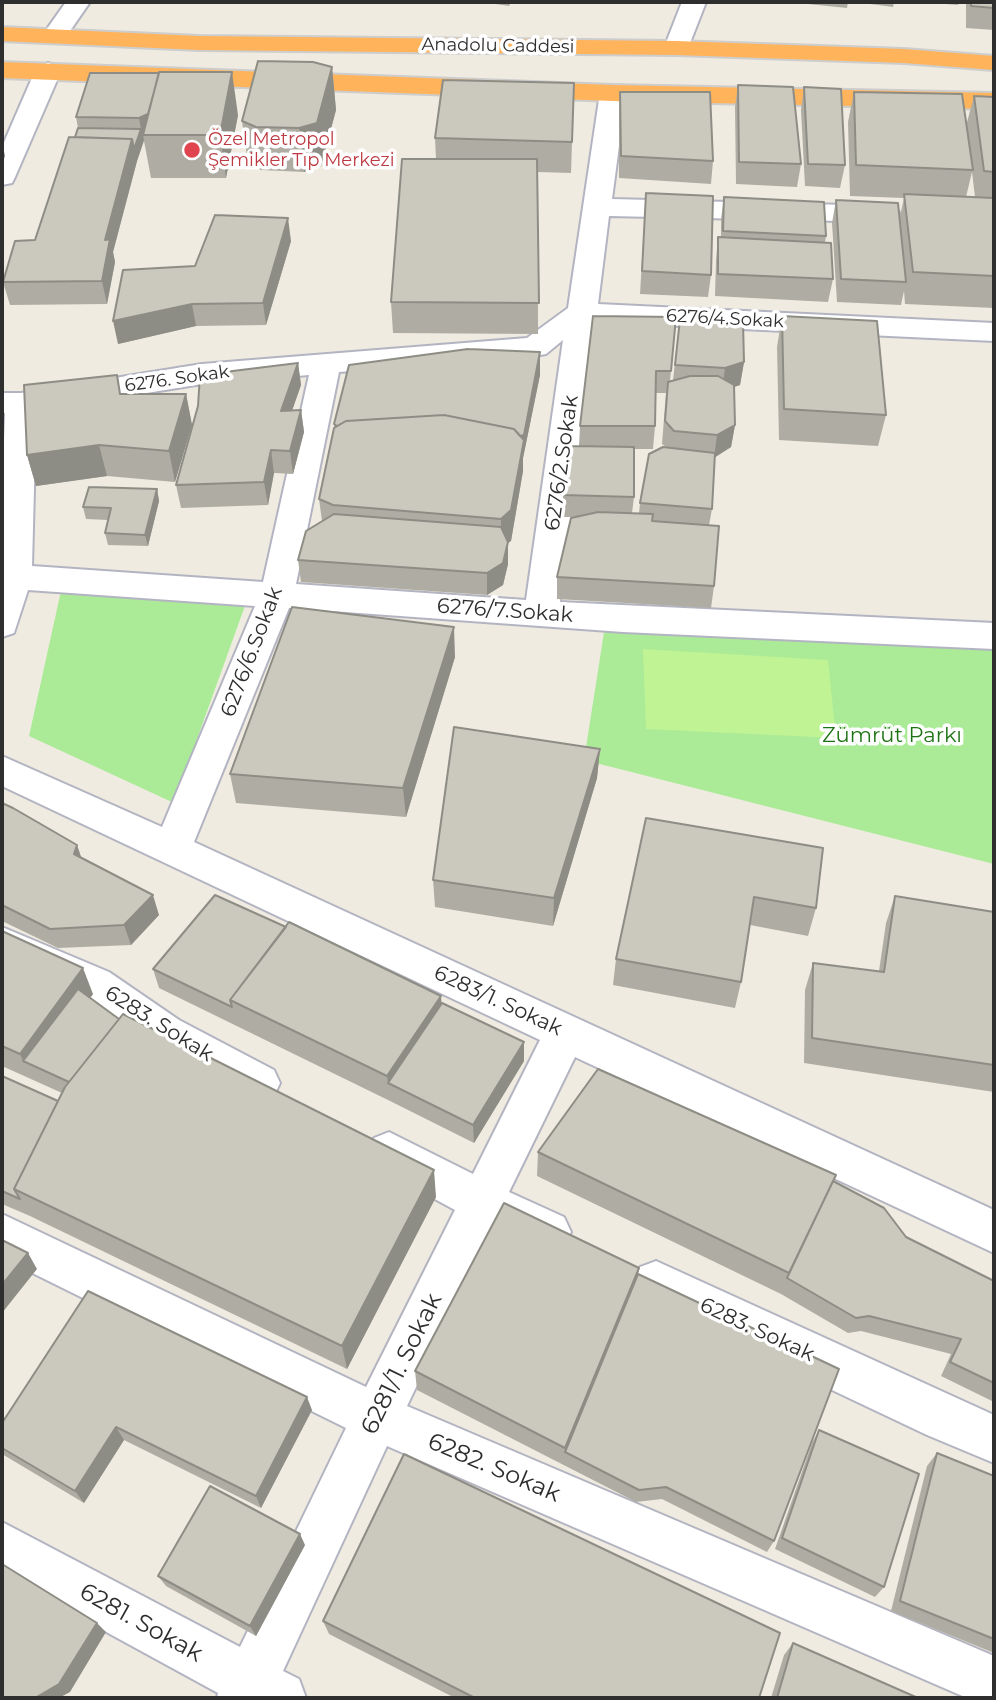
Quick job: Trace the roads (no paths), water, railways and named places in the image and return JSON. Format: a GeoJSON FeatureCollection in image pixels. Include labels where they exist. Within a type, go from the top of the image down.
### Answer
{"type":"FeatureCollection","features":[{"type":"Feature","properties":{"kind":"highway","name":"Anadolu Caddesi"},"geometry":{"type":"LineString","coordinates":[[2,34],[199,43],[676,48],[904,56],[994,63]]}},
{"type":"Feature","properties":{"kind":"highway","name":"Anadolu Caddesi"},"geometry":{"type":"LineString","coordinates":[[2,70],[613,93],[994,101]]}},
{"type":"Feature","properties":{"kind":"street"},"geometry":{"type":"LineString","coordinates":[[54,37],[78,2]]}},
{"type":"Feature","properties":{"kind":"street"},"geometry":{"type":"LineString","coordinates":[[676,48],[694,2]]}},
{"type":"Feature","properties":{"kind":"street"},"geometry":{"type":"LineString","coordinates":[[2,177],[48,71]]}},
{"type":"Feature","properties":{"kind":"street"},"geometry":{"type":"LineString","coordinates":[[582,312],[613,93]]}},
{"type":"Feature","properties":{"kind":"street"},"geometry":{"type":"LineString","coordinates":[[598,206],[912,215]]}},
{"type":"Feature","properties":{"kind":"street","name":"6276/4.Sokak"},"geometry":{"type":"LineString","coordinates":[[582,312],[994,332]]}},
{"type":"Feature","properties":{"kind":"street","name":"6276. Sokak"},"geometry":{"type":"LineString","coordinates":[[12,403],[202,374],[535,347],[582,312]]}},
{"type":"Feature","properties":{"kind":"street","name":"6276/2.Sokak"},"geometry":{"type":"LineString","coordinates":[[541,613],[582,312]]}},
{"type":"Feature","properties":{"kind":"street","name":"6276/6.Sokak"},"geometry":{"type":"LineString","coordinates":[[172,849],[277,595],[326,364]]}},
{"type":"Feature","properties":{"kind":"street"},"geometry":{"type":"LineString","coordinates":[[2,624],[15,577],[12,403]]}},
{"type":"Feature","properties":{"kind":"street","name":"6276/7.Sokak"},"geometry":{"type":"LineString","coordinates":[[15,577],[541,613],[994,636]]}},
{"type":"Feature","properties":{"kind":"street","name":"6283/1. Sokak"},"geometry":{"type":"LineString","coordinates":[[2,770],[994,1232]]}},
{"type":"Feature","properties":{"kind":"street","name":"6283. Sokak"},"geometry":{"type":"LineString","coordinates":[[2,944],[95,984],[164,1033],[299,1104]]}},
{"type":"Feature","properties":{"kind":"street","name":"6281/1. Sokak"},"geometry":{"type":"LineString","coordinates":[[258,1693],[376,1417],[565,1033]]}},
{"type":"Feature","properties":{"kind":"street","name":"6283. Sokak"},"geometry":{"type":"LineString","coordinates":[[359,1136],[481,1201],[994,1439]]}},
{"type":"Feature","properties":{"kind":"street","name":"6282. Sokak"},"geometry":{"type":"LineString","coordinates":[[2,1235],[376,1417],[994,1683]]}},
{"type":"Feature","properties":{"kind":"street","name":"6281. Sokak"},"geometry":{"type":"LineString","coordinates":[[2,1548],[258,1693]]}},
{"type":"Feature","properties":{"kind":"place","name":"Özel Metropol Şemikler Tıp Merkezi"},"geometry":{"type":"Point","coordinates":[192,150]}},
{"type":"Feature","properties":{"kind":"park label","name":"Zümrüt Parkı"},"geometry":{"type":"Point","coordinates":[892,736]}}]}
